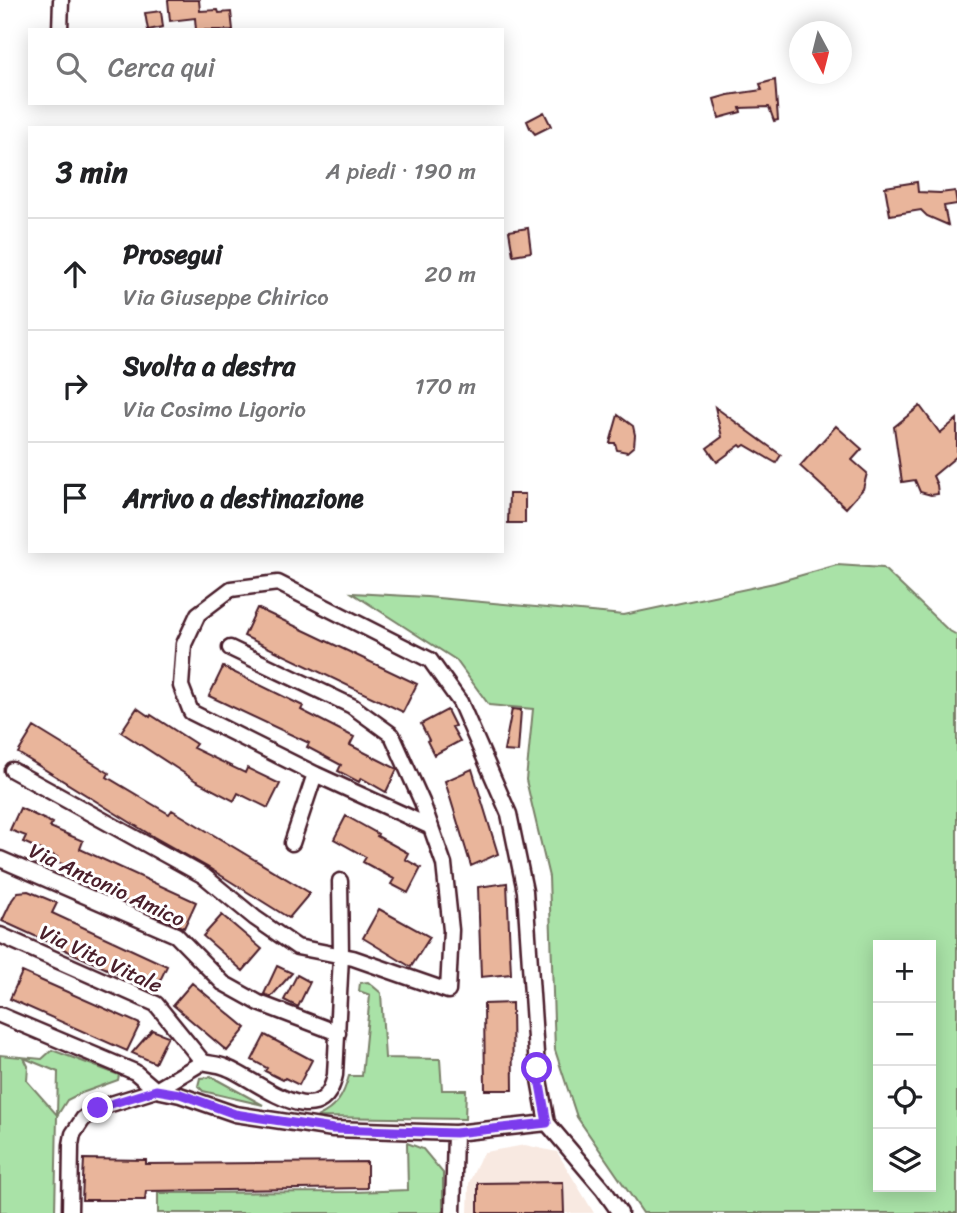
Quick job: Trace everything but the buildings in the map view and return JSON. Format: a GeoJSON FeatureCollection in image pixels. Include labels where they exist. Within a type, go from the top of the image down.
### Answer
{"type":"FeatureCollection","features":[{"type":"Feature","properties":{"kind":"street"},"geometry":{"type":"LineString","coordinates":[[60,28],[61,0]]}},
{"type":"Feature","properties":{"kind":"street"},"geometry":{"type":"LineString","coordinates":[[431,827],[191,712],[181,686],[184,644],[198,614],[231,589],[278,583],[430,660],[460,702],[509,814],[525,891],[537,1068],[547,1123],[620,1213]]}},
{"type":"Feature","properties":{"kind":"street"},"geometry":{"type":"LineString","coordinates":[[12,770],[204,876],[255,918],[298,947],[352,958],[448,991],[451,930],[444,864],[392,735],[352,706],[230,648]]}},
{"type":"Feature","properties":{"kind":"street"},"geometry":{"type":"LineString","coordinates":[[292,843],[316,774]]}},
{"type":"Feature","properties":{"kind":"street","name":"Via Antonio Amico"},"geometry":{"type":"LineString","coordinates":[[0,859],[176,935],[223,983],[259,1003],[338,1033]]}},
{"type":"Feature","properties":{"kind":"street"},"geometry":{"type":"LineString","coordinates":[[70,1213],[73,1134],[83,1119],[98,1108],[156,1090],[203,1062],[226,1067],[266,1090],[301,1104],[311,1104],[328,1094],[333,1085],[338,1033],[340,881]]}},
{"type":"Feature","properties":{"kind":"street","name":"Via Vito Vitale"},"geometry":{"type":"LineString","coordinates":[[0,935],[156,1004],[203,1062]]}},
{"type":"Feature","properties":{"kind":"street"},"geometry":{"type":"LineString","coordinates":[[0,1015],[135,1072],[156,1090],[180,1094],[235,1114],[333,1129],[455,1133],[547,1123]]}},
{"type":"Feature","properties":{"kind":"street"},"geometry":{"type":"LineString","coordinates":[[453,1213],[455,1133]]}},
{"type":"Feature","properties":{"kind":"shaded area"},"geometry":{"type":"Polygon","coordinates":[[[525,1145],[557,1152],[594,1213],[468,1213],[469,1183],[485,1152],[525,1145]]]}},
{"type":"Feature","properties":{"kind":"green space"},"geometry":{"type":"Polygon","coordinates":[[[837,565],[883,568],[948,630],[957,635],[957,1213],[643,1213],[577,1117],[555,1050],[549,877],[526,780],[533,709],[489,705],[456,660],[352,593],[624,615],[774,583],[837,565]]]}},
{"type":"Feature","properties":{"kind":"green space"},"geometry":{"type":"Polygon","coordinates":[[[368,982],[381,993],[385,1058],[440,1059],[442,1090],[466,1090],[465,1119],[317,1117],[338,1101],[349,1076],[362,1076],[370,995],[359,991],[360,983],[368,982]]]}},
{"type":"Feature","properties":{"kind":"green space"},"geometry":{"type":"Polygon","coordinates":[[[52,1050],[119,1075],[118,1080],[67,1100],[57,1116],[55,1213],[0,1213],[0,1055],[42,1059],[52,1050]],[[24,1058],[28,1066],[27,1081],[57,1115],[58,1072],[24,1058]]]}},
{"type":"Feature","properties":{"kind":"green space"},"geometry":{"type":"Polygon","coordinates":[[[212,1077],[263,1105],[203,1091],[198,1086],[200,1078],[212,1077]]]}},
{"type":"Feature","properties":{"kind":"green space"},"geometry":{"type":"Polygon","coordinates":[[[407,1143],[423,1149],[443,1173],[443,1213],[158,1213],[158,1193],[408,1190],[407,1143]]]}},
{"type":"Feature","properties":{"kind":"route"},"geometry":{"type":"LineString","coordinates":[[98,1108],[156,1090],[180,1094],[235,1114],[333,1129],[455,1133],[547,1123],[537,1068]]}}]}
